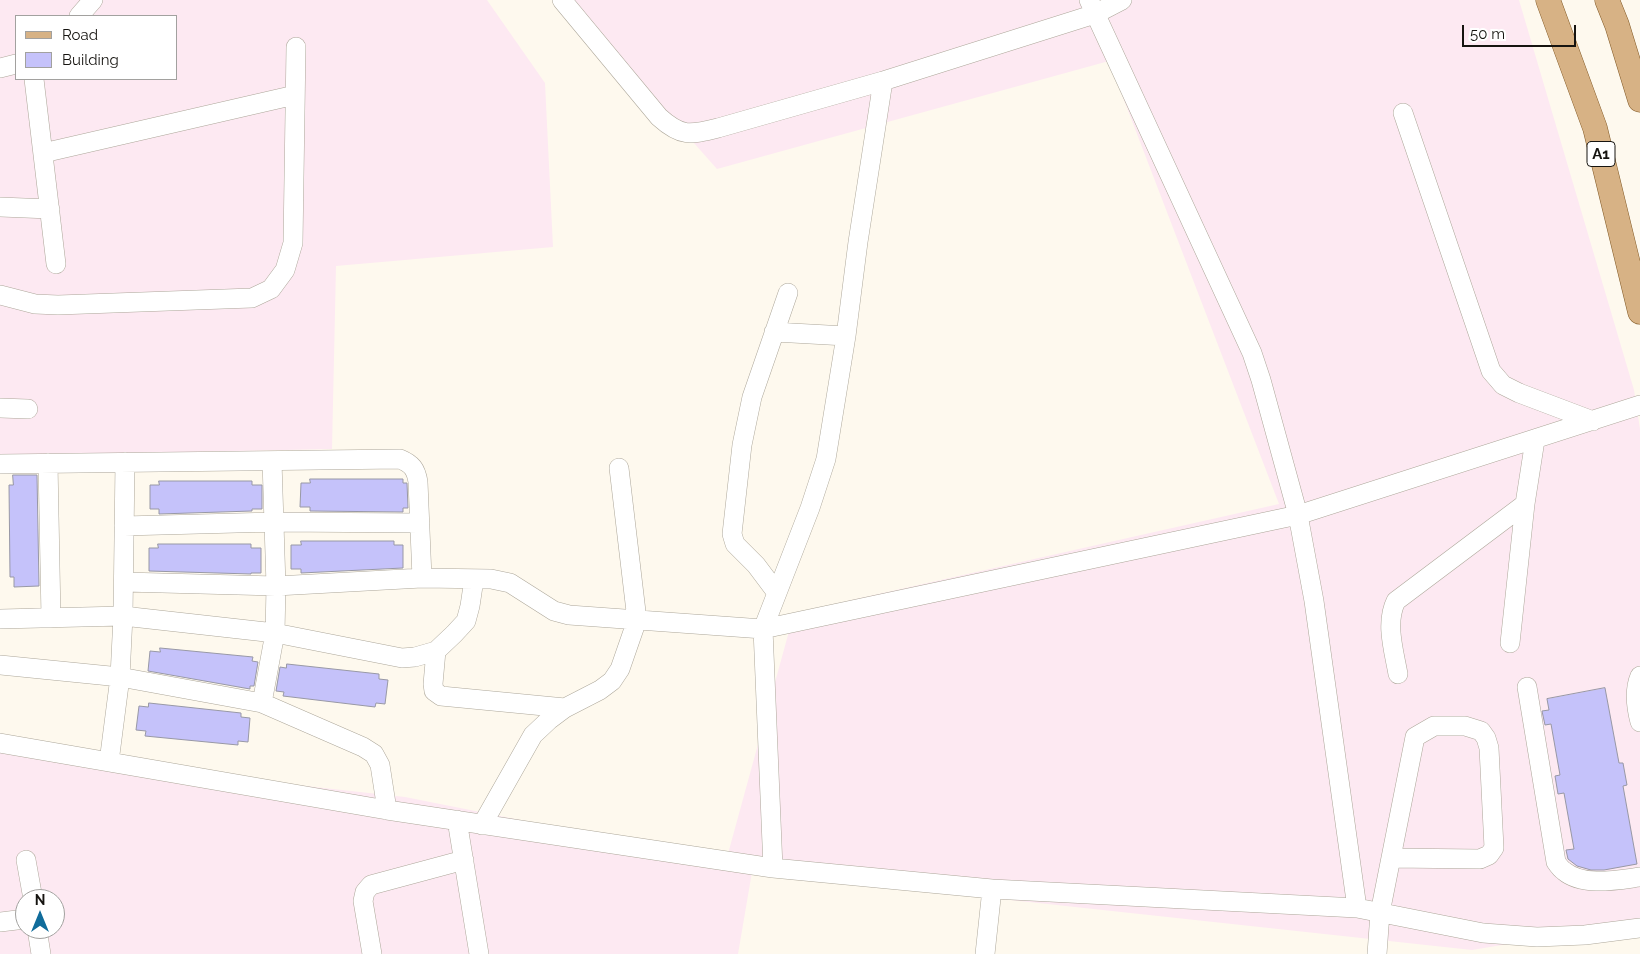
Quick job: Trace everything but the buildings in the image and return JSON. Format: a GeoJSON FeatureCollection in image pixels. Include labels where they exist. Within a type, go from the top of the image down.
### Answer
{"type":"FeatureCollection","features":[{"type":"Feature","properties":{"kind":"main road","name":"A1"},"geometry":{"type":"LineString","coordinates":[[1548,0],[1595,128],[1640,312]]}},
{"type":"Feature","properties":{"kind":"main road"},"geometry":{"type":"LineString","coordinates":[[1607,0],[1617,25],[1640,100]]}},
{"type":"Feature","properties":{"kind":"street"},"geometry":{"type":"LineString","coordinates":[[80,15],[93,0]]}},
{"type":"Feature","properties":{"kind":"street"},"geometry":{"type":"LineString","coordinates":[[562,0],[659,117],[672,128],[686,133],[709,130],[883,81],[1092,7],[1122,0]]}},
{"type":"Feature","properties":{"kind":"street"},"geometry":{"type":"LineString","coordinates":[[1092,7],[1252,353],[1262,380],[1298,515],[1314,601],[1356,908]]}},
{"type":"Feature","properties":{"kind":"street"},"geometry":{"type":"LineString","coordinates":[[0,295],[35,304],[58,306],[252,298],[271,289],[285,270],[293,243],[296,48]]}},
{"type":"Feature","properties":{"kind":"street"},"geometry":{"type":"LineString","coordinates":[[0,68],[15,64]]}},
{"type":"Feature","properties":{"kind":"street"},"geometry":{"type":"LineString","coordinates":[[34,80],[56,264]]}},
{"type":"Feature","properties":{"kind":"street"},"geometry":{"type":"LineString","coordinates":[[772,868],[763,629],[810,508],[826,459],[883,81]]}},
{"type":"Feature","properties":{"kind":"street"},"geometry":{"type":"LineString","coordinates":[[43,153],[295,95]]}},
{"type":"Feature","properties":{"kind":"street"},"geometry":{"type":"LineString","coordinates":[[1404,113],[1491,371],[1503,384],[1519,393],[1593,421]]}},
{"type":"Feature","properties":{"kind":"street"},"geometry":{"type":"LineString","coordinates":[[0,207],[50,209]]}},
{"type":"Feature","properties":{"kind":"street"},"geometry":{"type":"LineString","coordinates":[[777,593],[756,565],[735,544],[732,534],[742,444],[752,397],[788,293]]}},
{"type":"Feature","properties":{"kind":"street"},"geometry":{"type":"LineString","coordinates":[[774,332],[846,336]]}},
{"type":"Feature","properties":{"kind":"street"},"geometry":{"type":"LineString","coordinates":[[124,582],[276,586],[422,578],[491,578],[510,583],[554,611],[569,615],[763,629],[1298,515],[1640,405]]}},
{"type":"Feature","properties":{"kind":"street"},"geometry":{"type":"LineString","coordinates":[[0,408],[28,409]]}},
{"type":"Feature","properties":{"kind":"street"},"geometry":{"type":"LineString","coordinates":[[1510,643],[1534,440]]}},
{"type":"Feature","properties":{"kind":"street"},"geometry":{"type":"LineString","coordinates":[[0,464],[400,459],[410,463],[416,471],[422,578]]}},
{"type":"Feature","properties":{"kind":"street"},"geometry":{"type":"LineString","coordinates":[[262,703],[275,633],[276,586],[272,461]]}},
{"type":"Feature","properties":{"kind":"street"},"geometry":{"type":"LineString","coordinates":[[109,762],[120,677],[124,582],[125,462]]}},
{"type":"Feature","properties":{"kind":"street"},"geometry":{"type":"LineString","coordinates":[[48,463],[51,618]]}},
{"type":"Feature","properties":{"kind":"street"},"geometry":{"type":"LineString","coordinates":[[482,824],[533,735],[565,708],[600,690],[612,681],[620,669],[637,620],[619,468]]}},
{"type":"Feature","properties":{"kind":"street"},"geometry":{"type":"LineString","coordinates":[[1398,674],[1390,622],[1396,601],[1525,504]]}},
{"type":"Feature","properties":{"kind":"street"},"geometry":{"type":"LineString","coordinates":[[124,526],[274,522],[420,523]]}},
{"type":"Feature","properties":{"kind":"street"},"geometry":{"type":"LineString","coordinates":[[0,619],[123,616],[275,633],[402,658],[415,657],[436,651],[466,621],[474,578]]}},
{"type":"Feature","properties":{"kind":"street"},"geometry":{"type":"LineString","coordinates":[[436,651],[433,684],[434,692],[441,696],[565,708]]}},
{"type":"Feature","properties":{"kind":"street"},"geometry":{"type":"LineString","coordinates":[[0,665],[120,677],[262,703],[363,747],[374,754],[380,765],[387,810]]}},
{"type":"Feature","properties":{"kind":"street"},"geometry":{"type":"LineString","coordinates":[[1640,676],[1636,685],[1637,710],[1640,722]]}},
{"type":"Feature","properties":{"kind":"street"},"geometry":{"type":"LineString","coordinates":[[1527,688],[1556,862],[1564,872],[1579,880],[1610,881],[1640,877]]}},
{"type":"Feature","properties":{"kind":"street"},"geometry":{"type":"LineString","coordinates":[[1377,954],[1380,913],[1415,737],[1434,726],[1465,726],[1481,731],[1486,738],[1489,748],[1494,848],[1489,855],[1480,859],[1392,858]]}},
{"type":"Feature","properties":{"kind":"street"},"geometry":{"type":"LineString","coordinates":[[0,743],[387,810],[772,868],[992,889],[1356,908],[1483,934],[1537,937],[1585,935],[1640,928]]}},
{"type":"Feature","properties":{"kind":"street"},"geometry":{"type":"LineString","coordinates":[[457,820],[479,954]]}},
{"type":"Feature","properties":{"kind":"street"},"geometry":{"type":"LineString","coordinates":[[26,860],[30,889]]}},
{"type":"Feature","properties":{"kind":"street"},"geometry":{"type":"LineString","coordinates":[[372,954],[363,901],[365,892],[371,885],[464,860]]}},
{"type":"Feature","properties":{"kind":"street"},"geometry":{"type":"LineString","coordinates":[[985,954],[992,889]]}},
{"type":"Feature","properties":{"kind":"street"},"geometry":{"type":"LineString","coordinates":[[0,922],[15,920]]}},
{"type":"Feature","properties":{"kind":"street"},"geometry":{"type":"LineString","coordinates":[[39,939],[41,954]]}},
{"type":"Feature","properties":{"kind":"shaded area"},"geometry":{"type":"Polygon","coordinates":[[[0,0],[487,0],[545,83],[553,247],[336,266],[332,449],[0,456],[0,0]]]}},
{"type":"Feature","properties":{"kind":"shaded area"},"geometry":{"type":"Polygon","coordinates":[[[567,0],[1519,0],[1634,390],[1640,429],[1640,922],[1472,950],[752,872],[738,954],[0,954],[0,752],[405,797],[726,861],[794,613],[1279,504],[1109,61],[717,169],[567,0]]]}}]}
